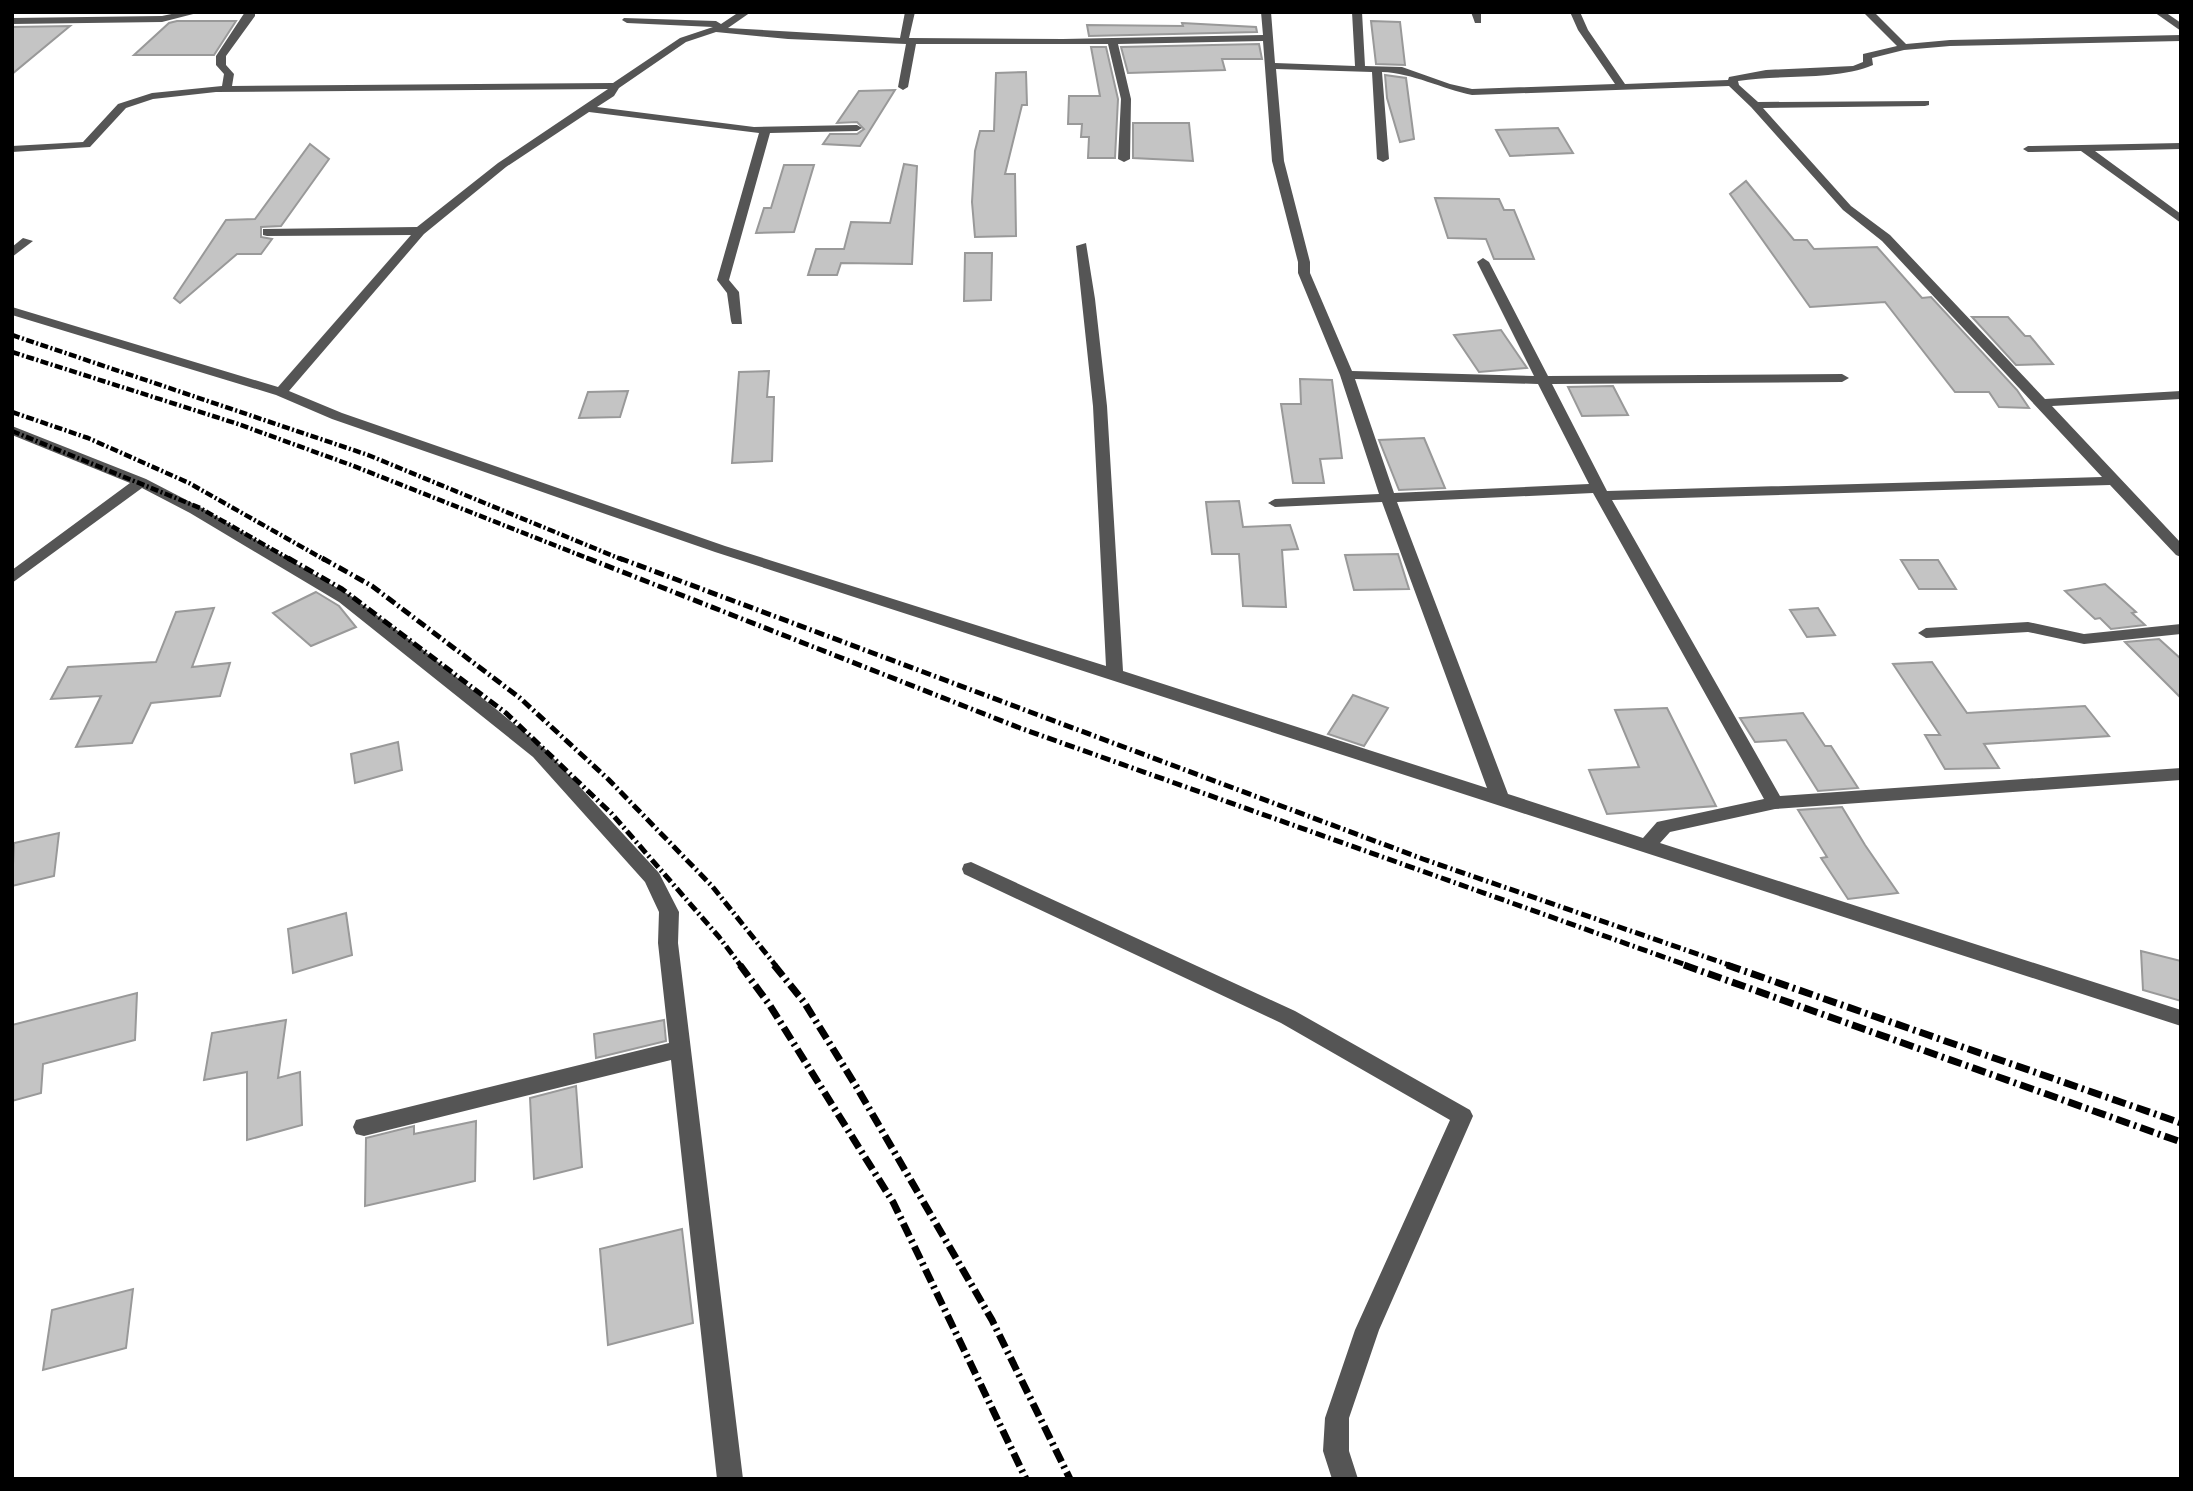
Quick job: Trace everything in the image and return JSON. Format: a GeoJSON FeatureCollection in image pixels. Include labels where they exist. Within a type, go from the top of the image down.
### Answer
{"type":"FeatureCollection","features":[{"type":"Feature","properties":{"kind":"street"},"geometry":{"type":"LineString","coordinates":[[12,21],[181,15],[196,12]]}},
{"type":"Feature","properties":{"kind":"street"},"geometry":{"type":"LineString","coordinates":[[227,88],[229,74],[221,65],[220,56],[250,16],[250,12]]}},
{"type":"Feature","properties":{"kind":"street"},"geometry":{"type":"LineString","coordinates":[[281,392],[420,231],[502,165],[610,94],[615,86],[683,40],[721,27],[746,12]]}},
{"type":"Feature","properties":{"kind":"street"},"geometry":{"type":"LineString","coordinates":[[903,87],[910,12]]}},
{"type":"Feature","properties":{"kind":"street"},"geometry":{"type":"LineString","coordinates":[[1266,12],[1278,161],[1304,262],[1304,273],[1347,375],[1388,498],[1501,800]]}},
{"type":"Feature","properties":{"kind":"street"},"geometry":{"type":"LineString","coordinates":[[1357,12],[1360,69]]}},
{"type":"Feature","properties":{"kind":"street"},"geometry":{"type":"LineString","coordinates":[[1575,12],[1583,30],[1621,86]]}},
{"type":"Feature","properties":{"kind":"street"},"geometry":{"type":"LineString","coordinates":[[1868,12],[1905,47]]}},
{"type":"Feature","properties":{"kind":"street"},"geometry":{"type":"LineString","coordinates":[[2159,12],[2181,28]]}},
{"type":"Feature","properties":{"kind":"street"},"geometry":{"type":"LineString","coordinates":[[627,20],[721,27],[802,38],[1112,41],[1269,38]]}},
{"type":"Feature","properties":{"kind":"street"},"geometry":{"type":"LineString","coordinates":[[1733,83],[1733,79],[1743,75],[1855,69],[1869,63],[1866,56],[1905,47],[1950,43],[2181,38]]}},
{"type":"Feature","properties":{"kind":"street"},"geometry":{"type":"LineString","coordinates":[[1112,41],[1126,99],[1124,159]]}},
{"type":"Feature","properties":{"kind":"street"},"geometry":{"type":"LineString","coordinates":[[1271,66],[1402,70],[1447,87],[1472,92],[1733,83]]}},
{"type":"Feature","properties":{"kind":"street"},"geometry":{"type":"LineString","coordinates":[[1377,69],[1382,159]]}},
{"type":"Feature","properties":{"kind":"street"},"geometry":{"type":"LineString","coordinates":[[1733,83],[1847,208],[1886,239],[2181,552]]}},
{"type":"Feature","properties":{"kind":"street"},"geometry":{"type":"LineString","coordinates":[[12,149],[86,145],[121,106],[152,96],[227,88],[615,86]]}},
{"type":"Feature","properties":{"kind":"street"},"geometry":{"type":"LineString","coordinates":[[1755,105],[1925,103]]}},
{"type":"Feature","properties":{"kind":"street"},"geometry":{"type":"LineString","coordinates":[[587,109],[765,130],[857,128]]}},
{"type":"Feature","properties":{"kind":"street"},"geometry":{"type":"LineString","coordinates":[[737,321],[733,292],[723,280],[765,130]]}},
{"type":"Feature","properties":{"kind":"street"},"geometry":{"type":"LineString","coordinates":[[2028,149],[2181,146]]}},
{"type":"Feature","properties":{"kind":"street"},"geometry":{"type":"LineString","coordinates":[[2084,148],[2181,220]]}},
{"type":"Feature","properties":{"kind":"street"},"geometry":{"type":"LineString","coordinates":[[267,232],[420,231]]}},
{"type":"Feature","properties":{"kind":"street"},"geometry":{"type":"LineString","coordinates":[[12,253],[27,241]]}},
{"type":"Feature","properties":{"kind":"street"},"geometry":{"type":"LineString","coordinates":[[1082,246],[1090,300],[1105,470],[1115,676]]}},
{"type":"Feature","properties":{"kind":"street"},"geometry":{"type":"LineString","coordinates":[[1483,262],[1600,492],[1774,803]]}},
{"type":"Feature","properties":{"kind":"street"},"geometry":{"type":"LineString","coordinates":[[12,311],[281,392],[337,416],[720,550],[834,584],[2181,1018]]}},
{"type":"Feature","properties":{"kind":"street"},"geometry":{"type":"LineString","coordinates":[[1347,375],[1545,380],[1842,377]]}},
{"type":"Feature","properties":{"kind":"street"},"geometry":{"type":"LineString","coordinates":[[2041,404],[2181,395]]}},
{"type":"Feature","properties":{"kind":"street"},"geometry":{"type":"LineString","coordinates":[[12,430],[141,482],[195,510],[345,599],[538,753],[652,878],[669,912],[668,943],[730,1479]]}},
{"type":"Feature","properties":{"kind":"street"},"geometry":{"type":"LineString","coordinates":[[1275,503],[1600,492],[2114,481]]}},
{"type":"Feature","properties":{"kind":"street"},"geometry":{"type":"LineString","coordinates":[[12,578],[141,482]]}},
{"type":"Feature","properties":{"kind":"street"},"geometry":{"type":"LineString","coordinates":[[1926,633],[2028,628],[2084,639],[2181,629]]}},
{"type":"Feature","properties":{"kind":"street"},"geometry":{"type":"LineString","coordinates":[[1646,846],[1664,827],[1774,803],[2181,774]]}},
{"type":"Feature","properties":{"kind":"street"},"geometry":{"type":"LineString","coordinates":[[971,869],[1288,1017],[1462,1116],[1367,1330],[1337,1418],[1336,1451],[1345,1479]]}},
{"type":"Feature","properties":{"kind":"street"},"geometry":{"type":"LineString","coordinates":[[364,1127],[681,1049]]}},
{"type":"Feature","properties":{"kind":"building"},"geometry":{"type":"Polygon","coordinates":[[[236,21],[214,55],[134,55],[169,23],[236,21]]]}},
{"type":"Feature","properties":{"kind":"building"},"geometry":{"type":"Polygon","coordinates":[[[1371,21],[1400,22],[1405,65],[1376,64],[1371,21]]]}},
{"type":"Feature","properties":{"kind":"building"},"geometry":{"type":"Polygon","coordinates":[[[1182,23],[1256,27],[1257,32],[1089,36],[1087,25],[1183,26],[1182,23]]]}},
{"type":"Feature","properties":{"kind":"building"},"geometry":{"type":"Polygon","coordinates":[[[70,26],[12,74],[12,27],[70,26]]]}},
{"type":"Feature","properties":{"kind":"building"},"geometry":{"type":"Polygon","coordinates":[[[1259,44],[1262,59],[1222,59],[1225,70],[1128,73],[1121,47],[1259,44]]]}},
{"type":"Feature","properties":{"kind":"building"},"geometry":{"type":"Polygon","coordinates":[[[1091,47],[1106,47],[1118,99],[1115,158],[1088,158],[1089,137],[1081,137],[1082,124],[1068,124],[1069,96],[1100,96],[1091,47]]]}},
{"type":"Feature","properties":{"kind":"building"},"geometry":{"type":"Polygon","coordinates":[[[1026,72],[1027,105],[1022,105],[1005,174],[1015,174],[1016,236],[975,237],[972,202],[975,151],[980,131],[994,131],[996,73],[1026,72]]]}},
{"type":"Feature","properties":{"kind":"building"},"geometry":{"type":"Polygon","coordinates":[[[1385,75],[1406,78],[1414,139],[1400,142],[1387,98],[1385,75]]]}},
{"type":"Feature","properties":{"kind":"building"},"geometry":{"type":"Polygon","coordinates":[[[895,90],[860,146],[823,144],[830,134],[857,134],[864,129],[857,122],[837,123],[859,91],[895,90]]]}},
{"type":"Feature","properties":{"kind":"building"},"geometry":{"type":"Polygon","coordinates":[[[1133,123],[1189,123],[1193,161],[1133,158],[1133,123]]]}},
{"type":"Feature","properties":{"kind":"building"},"geometry":{"type":"Polygon","coordinates":[[[1558,128],[1573,153],[1510,156],[1496,130],[1558,128]]]}},
{"type":"Feature","properties":{"kind":"building"},"geometry":{"type":"Polygon","coordinates":[[[310,144],[329,159],[281,226],[261,227],[261,237],[272,239],[261,254],[237,254],[180,303],[174,298],[226,220],[255,219],[310,144]]]}},
{"type":"Feature","properties":{"kind":"building"},"geometry":{"type":"Polygon","coordinates":[[[904,164],[917,166],[912,264],[841,263],[837,275],[808,275],[816,249],[844,249],[851,222],[890,223],[904,164]]]}},
{"type":"Feature","properties":{"kind":"building"},"geometry":{"type":"Polygon","coordinates":[[[784,165],[814,165],[794,232],[756,233],[764,208],[771,208],[784,165]]]}},
{"type":"Feature","properties":{"kind":"building"},"geometry":{"type":"Polygon","coordinates":[[[1746,181],[1794,240],[1807,240],[1814,249],[1877,247],[1922,298],[1931,297],[2017,390],[2029,408],[1999,407],[1989,392],[1955,392],[1885,302],[1810,307],[1730,194],[1746,181]]]}},
{"type":"Feature","properties":{"kind":"building"},"geometry":{"type":"Polygon","coordinates":[[[1435,198],[1499,199],[1504,210],[1514,210],[1534,259],[1494,259],[1486,239],[1448,238],[1435,198]]]}},
{"type":"Feature","properties":{"kind":"building"},"geometry":{"type":"Polygon","coordinates":[[[965,253],[992,253],[991,300],[964,301],[965,253]]]}},
{"type":"Feature","properties":{"kind":"building"},"geometry":{"type":"Polygon","coordinates":[[[1972,317],[2008,317],[2025,336],[2030,336],[2053,364],[2016,365],[1972,317]]]}},
{"type":"Feature","properties":{"kind":"building"},"geometry":{"type":"Polygon","coordinates":[[[1501,330],[1527,368],[1479,372],[1454,335],[1501,330]]]}},
{"type":"Feature","properties":{"kind":"building"},"geometry":{"type":"Polygon","coordinates":[[[769,371],[767,397],[774,397],[772,461],[732,463],[739,372],[769,371]]]}},
{"type":"Feature","properties":{"kind":"building"},"geometry":{"type":"Polygon","coordinates":[[[1300,379],[1332,380],[1342,458],[1320,459],[1324,483],[1293,483],[1281,404],[1301,404],[1300,379]]]}},
{"type":"Feature","properties":{"kind":"building"},"geometry":{"type":"Polygon","coordinates":[[[1613,386],[1628,415],[1582,416],[1568,387],[1613,386]]]}},
{"type":"Feature","properties":{"kind":"building"},"geometry":{"type":"Polygon","coordinates":[[[628,391],[620,417],[579,418],[588,392],[628,391]]]}},
{"type":"Feature","properties":{"kind":"building"},"geometry":{"type":"Polygon","coordinates":[[[1424,438],[1445,488],[1399,490],[1379,440],[1424,438]]]}},
{"type":"Feature","properties":{"kind":"building"},"geometry":{"type":"Polygon","coordinates":[[[1239,501],[1243,527],[1290,525],[1298,549],[1282,550],[1286,607],[1243,606],[1239,554],[1212,554],[1206,502],[1239,501]]]}},
{"type":"Feature","properties":{"kind":"building"},"geometry":{"type":"Polygon","coordinates":[[[1398,554],[1409,589],[1354,590],[1345,555],[1398,554]]]}},
{"type":"Feature","properties":{"kind":"building"},"geometry":{"type":"Polygon","coordinates":[[[1901,560],[1938,560],[1956,589],[1919,589],[1901,560]]]}},
{"type":"Feature","properties":{"kind":"building"},"geometry":{"type":"Polygon","coordinates":[[[2105,584],[2136,612],[2132,613],[2145,625],[2111,629],[2100,618],[2095,619],[2065,591],[2105,584]]]}},
{"type":"Feature","properties":{"kind":"building"},"geometry":{"type":"Polygon","coordinates":[[[316,592],[339,606],[356,627],[311,646],[273,613],[316,592]]]}},
{"type":"Feature","properties":{"kind":"building"},"geometry":{"type":"Polygon","coordinates":[[[214,608],[192,667],[230,663],[220,696],[151,703],[132,743],[76,747],[101,696],[51,699],[68,667],[156,662],[176,612],[214,608]]]}},
{"type":"Feature","properties":{"kind":"building"},"geometry":{"type":"Polygon","coordinates":[[[1818,608],[1835,635],[1807,637],[1790,610],[1818,608]]]}},
{"type":"Feature","properties":{"kind":"building"},"geometry":{"type":"Polygon","coordinates":[[[2159,639],[2181,659],[2181,698],[2125,642],[2159,639]]]}},
{"type":"Feature","properties":{"kind":"building"},"geometry":{"type":"Polygon","coordinates":[[[1932,662],[1967,713],[2085,706],[2109,736],[1984,744],[1999,768],[1945,769],[1925,735],[1940,735],[1893,664],[1932,662]]]}},
{"type":"Feature","properties":{"kind":"building"},"geometry":{"type":"Polygon","coordinates":[[[1353,695],[1388,708],[1364,746],[1328,734],[1353,695]]]}},
{"type":"Feature","properties":{"kind":"building"},"geometry":{"type":"Polygon","coordinates":[[[1667,708],[1716,806],[1607,814],[1589,770],[1639,767],[1615,710],[1667,708]]]}},
{"type":"Feature","properties":{"kind":"building"},"geometry":{"type":"Polygon","coordinates":[[[1803,713],[1825,746],[1831,746],[1858,788],[1818,791],[1786,740],[1755,742],[1740,718],[1803,713]]]}},
{"type":"Feature","properties":{"kind":"building"},"geometry":{"type":"Polygon","coordinates":[[[398,742],[402,770],[355,783],[351,754],[398,742]]]}},
{"type":"Feature","properties":{"kind":"building"},"geometry":{"type":"Polygon","coordinates":[[[1842,807],[1898,893],[1848,899],[1821,858],[1827,857],[1798,810],[1842,807]]]}},
{"type":"Feature","properties":{"kind":"building"},"geometry":{"type":"Polygon","coordinates":[[[59,833],[54,876],[12,886],[14,843],[59,833]]]}},
{"type":"Feature","properties":{"kind":"building"},"geometry":{"type":"Polygon","coordinates":[[[346,913],[352,955],[293,973],[288,929],[346,913]]]}},
{"type":"Feature","properties":{"kind":"building"},"geometry":{"type":"Polygon","coordinates":[[[2141,951],[2181,961],[2181,1001],[2143,990],[2141,951]]]}},
{"type":"Feature","properties":{"kind":"building"},"geometry":{"type":"Polygon","coordinates":[[[137,993],[135,1040],[43,1064],[41,1093],[12,1101],[12,1025],[137,993]]]}},
{"type":"Feature","properties":{"kind":"building"},"geometry":{"type":"Polygon","coordinates":[[[286,1020],[278,1078],[300,1072],[302,1125],[247,1140],[247,1072],[204,1080],[212,1033],[286,1020]]]}},
{"type":"Feature","properties":{"kind":"building"},"geometry":{"type":"Polygon","coordinates":[[[664,1020],[666,1041],[596,1058],[594,1034],[664,1020]]]}},
{"type":"Feature","properties":{"kind":"building"},"geometry":{"type":"Polygon","coordinates":[[[576,1086],[582,1167],[534,1179],[530,1098],[576,1086]]]}},
{"type":"Feature","properties":{"kind":"building"},"geometry":{"type":"Polygon","coordinates":[[[476,1121],[475,1181],[365,1206],[366,1138],[414,1126],[414,1134],[476,1121]]]}},
{"type":"Feature","properties":{"kind":"building"},"geometry":{"type":"Polygon","coordinates":[[[682,1229],[693,1323],[608,1345],[600,1249],[682,1229]]]}},
{"type":"Feature","properties":{"kind":"building"},"geometry":{"type":"Polygon","coordinates":[[[133,1289],[126,1348],[43,1370],[52,1310],[133,1289]]]}},
{"type":"Feature","properties":{"kind":"railway"},"geometry":{"type":"LineString","coordinates":[[12,335],[368,455],[623,560]]}},
{"type":"Feature","properties":{"kind":"railway"},"geometry":{"type":"LineString","coordinates":[[12,352],[238,424],[351,465],[592,560]]}},
{"type":"Feature","properties":{"kind":"railway"},"geometry":{"type":"LineString","coordinates":[[12,412],[88,438],[189,483],[325,560]]}},
{"type":"Feature","properties":{"kind":"railway"},"geometry":{"type":"LineString","coordinates":[[12,431],[200,508],[291,560]]}},
{"type":"Feature","properties":{"kind":"railway"},"geometry":{"type":"LineString","coordinates":[[288,558],[342,589],[506,713],[612,814],[741,966]]}},
{"type":"Feature","properties":{"kind":"railway"},"geometry":{"type":"LineString","coordinates":[[322,558],[372,586],[520,698],[608,779],[712,886],[776,966]]}},
{"type":"Feature","properties":{"kind":"railway"},"geometry":{"type":"LineString","coordinates":[[587,558],[1020,728],[1689,966]]}},
{"type":"Feature","properties":{"kind":"railway"},"geometry":{"type":"LineString","coordinates":[[619,558],[1423,859],[1732,966]]}},
{"type":"Feature","properties":{"kind":"railway"},"geometry":{"type":"LineString","coordinates":[[740,965],[769,1004],[893,1202],[1026,1479]]}},
{"type":"Feature","properties":{"kind":"railway"},"geometry":{"type":"LineString","coordinates":[[774,965],[804,1002],[856,1086],[992,1320],[1070,1479]]}},
{"type":"Feature","properties":{"kind":"railway"},"geometry":{"type":"LineString","coordinates":[[1684,965],[2181,1142]]}},
{"type":"Feature","properties":{"kind":"railway"},"geometry":{"type":"LineString","coordinates":[[1727,965],[2181,1123]]}}]}
